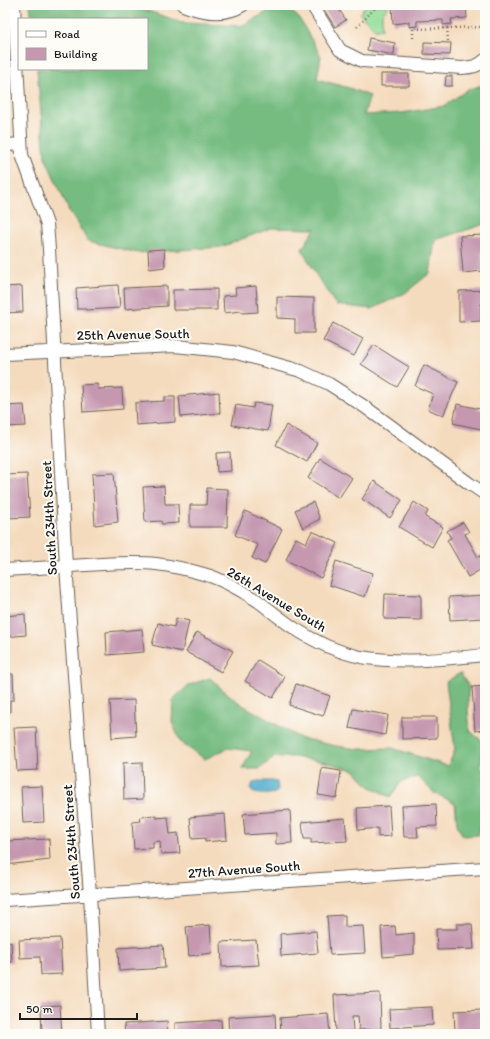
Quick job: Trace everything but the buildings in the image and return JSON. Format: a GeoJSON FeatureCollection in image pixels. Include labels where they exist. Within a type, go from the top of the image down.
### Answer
{"type":"FeatureCollection","features":[{"type":"Feature","properties":{"kind":"street","name":"South 234th Street"},"geometry":{"type":"LineString","coordinates":[[14,5],[22,155],[47,224],[50,249],[66,566],[90,895],[98,1034]]}},
{"type":"Feature","properties":{"kind":"street"},"geometry":{"type":"LineString","coordinates":[[182,5],[193,9],[218,14],[243,5]]}},
{"type":"Feature","properties":{"kind":"street"},"geometry":{"type":"LineString","coordinates":[[312,5],[340,50],[362,61],[462,68],[480,65],[485,60]]}},
{"type":"Feature","properties":{"kind":"street"},"geometry":{"type":"LineString","coordinates":[[5,145],[21,144]]}},
{"type":"Feature","properties":{"kind":"street","name":"25th Avenue South"},"geometry":{"type":"LineString","coordinates":[[5,354],[175,346],[233,352],[276,364],[301,372],[329,384],[365,407],[485,494]]}},
{"type":"Feature","properties":{"kind":"street","name":"26th Avenue South"},"geometry":{"type":"LineString","coordinates":[[5,570],[132,563],[154,563],[171,566],[209,576],[236,588],[312,639],[332,648],[362,657],[421,660],[485,655]]}},
{"type":"Feature","properties":{"kind":"street","name":"27th Avenue South"},"geometry":{"type":"LineString","coordinates":[[5,900],[485,868]]}},
{"type":"Feature","properties":{"kind":"path"},"geometry":{"type":"LineString","coordinates":[[357,27],[378,5]]}},
{"type":"Feature","properties":{"kind":"path"},"geometry":{"type":"LineString","coordinates":[[448,28],[448,24],[448,41]]}},
{"type":"Feature","properties":{"kind":"path"},"geometry":{"type":"LineString","coordinates":[[413,39],[413,26],[414,29],[482,27]]}},
{"type":"Feature","properties":{"kind":"green space"},"geometry":{"type":"Polygon","coordinates":[[[30,5],[129,5],[185,23],[241,26],[280,5],[284,5],[299,18],[321,56],[317,79],[349,88],[370,96],[364,115],[402,113],[444,106],[467,90],[485,84],[485,224],[435,240],[430,273],[405,293],[372,309],[336,305],[302,249],[315,229],[271,228],[221,247],[138,253],[88,241],[69,211],[45,157],[37,70],[148,70],[148,18],[32,18],[30,5]]]}},
{"type":"Feature","properties":{"kind":"green space"},"geometry":{"type":"Polygon","coordinates":[[[365,5],[388,5],[382,14],[382,29],[375,29],[360,14],[365,5]]]}},
{"type":"Feature","properties":{"kind":"green space"},"geometry":{"type":"Polygon","coordinates":[[[460,673],[468,685],[470,731],[482,741],[481,765],[485,780],[485,803],[484,816],[478,835],[463,836],[457,824],[455,803],[434,793],[418,777],[402,781],[390,797],[369,786],[354,770],[321,761],[294,757],[275,757],[259,769],[242,769],[252,751],[228,748],[205,759],[181,743],[172,722],[173,699],[189,685],[210,678],[241,704],[300,738],[336,746],[359,749],[392,748],[448,766],[455,750],[446,682],[460,673]]]}},
{"type":"Feature","properties":{"kind":"water"},"geometry":{"type":"Polygon","coordinates":[[[257,781],[277,782],[277,792],[271,794],[258,794],[252,792],[251,788],[253,783],[257,781]]]}}]}
